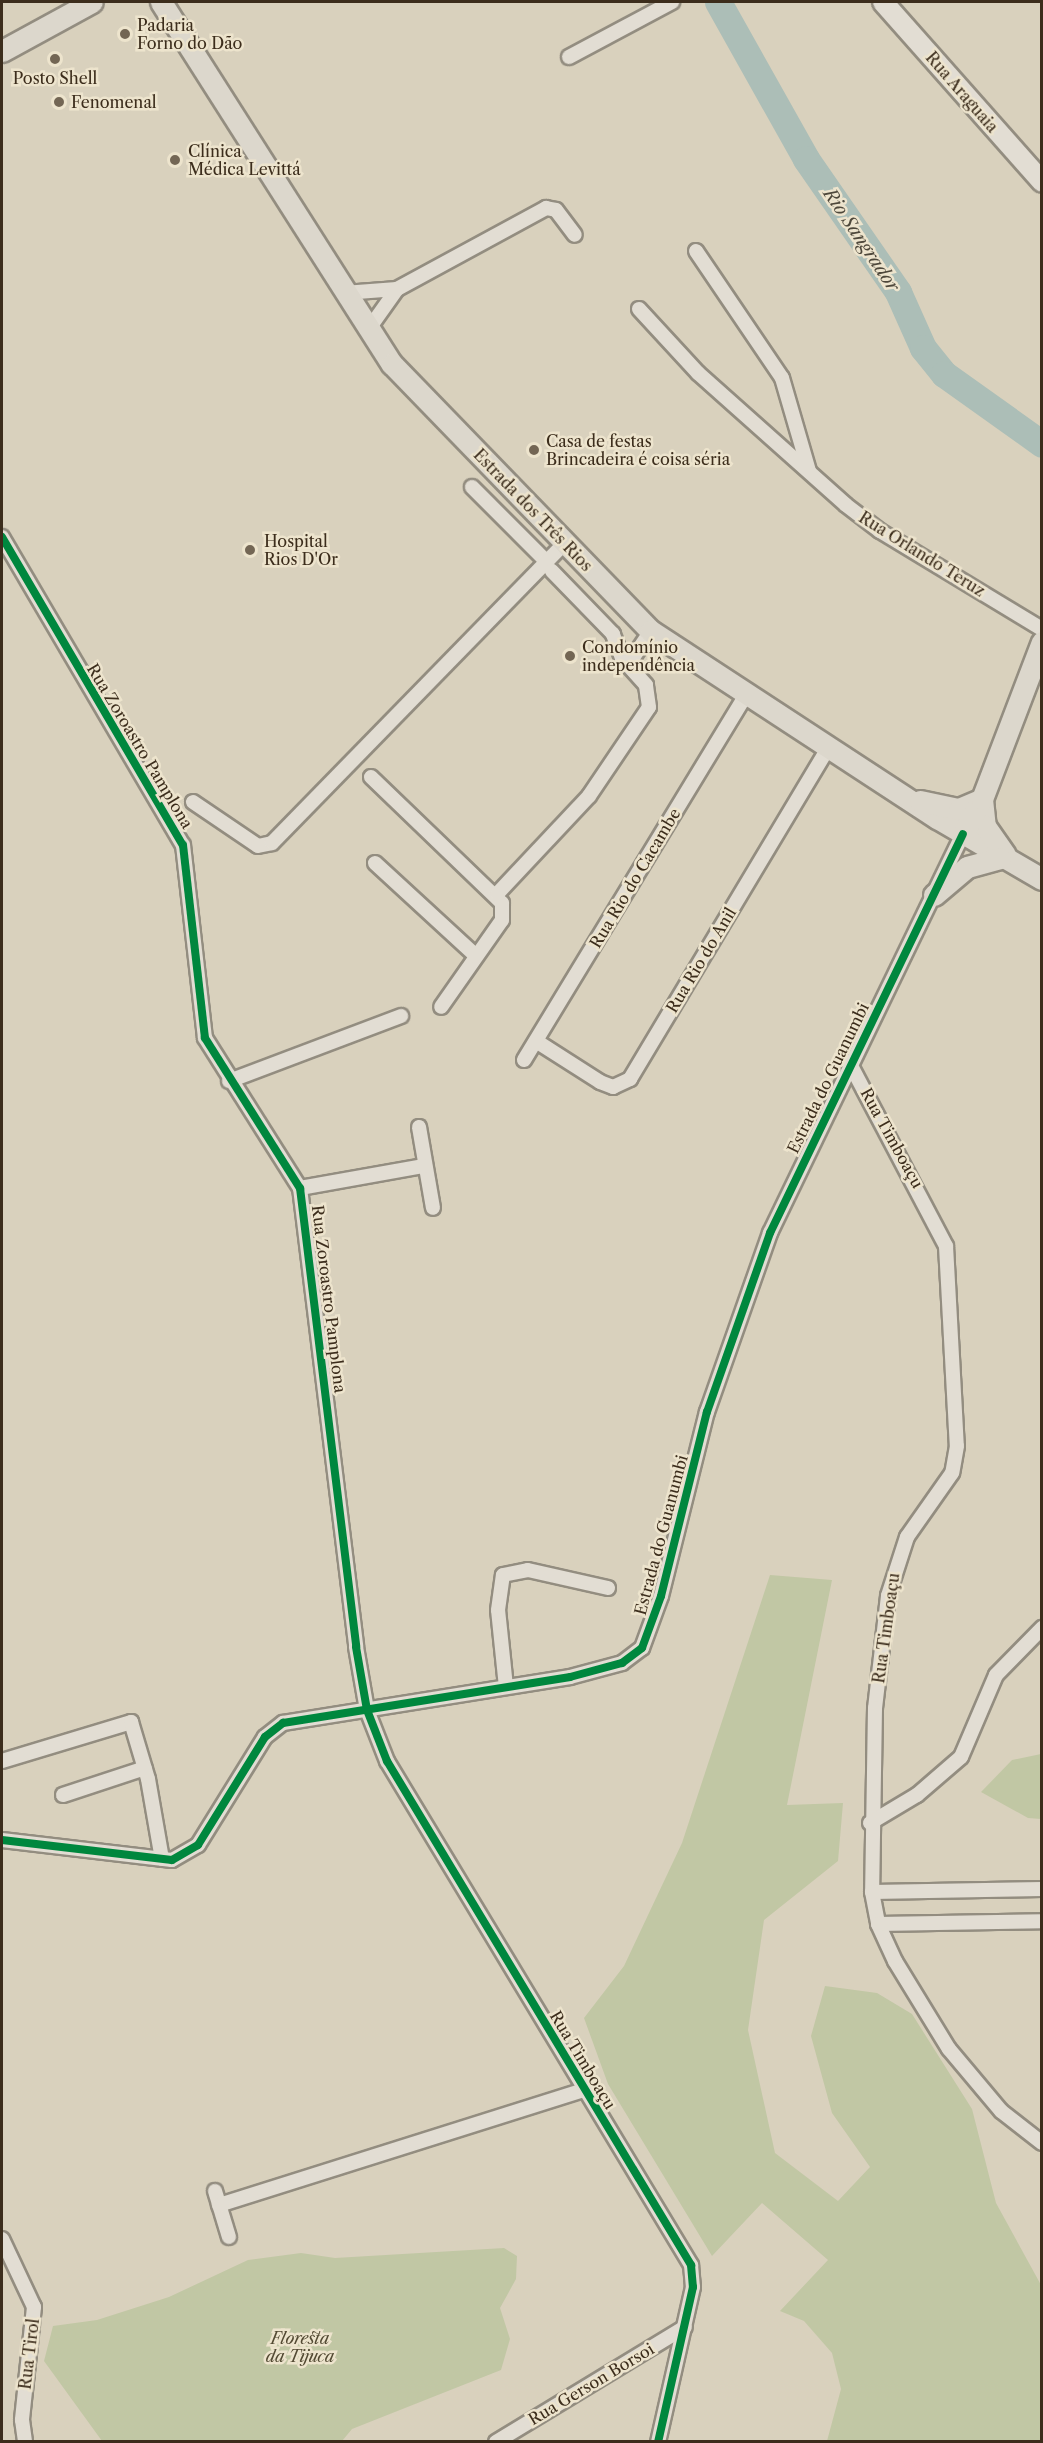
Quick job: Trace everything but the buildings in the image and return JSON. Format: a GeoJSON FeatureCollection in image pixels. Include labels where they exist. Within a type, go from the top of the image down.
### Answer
{"type":"FeatureCollection","features":[{"type":"Feature","properties":{"kind":"main road"},"geometry":{"type":"LineString","coordinates":[[2,51],[92,2]]}},
{"type":"Feature","properties":{"kind":"main road","name":"Estrada dos Três Rios"},"geometry":{"type":"LineString","coordinates":[[161,2],[344,293],[392,364],[564,544],[651,631],[746,696],[963,834],[1006,861],[1041,879]]}},
{"type":"Feature","properties":{"kind":"main road","name":"Estrada do Guanumbi"},"geometry":{"type":"LineString","coordinates":[[963,834],[982,799],[1041,642]]}},
{"type":"Feature","properties":{"kind":"main road"},"geometry":{"type":"LineString","coordinates":[[905,796],[951,809],[982,799],[991,838],[1006,861],[967,867],[934,895]]}},
{"type":"Feature","properties":{"kind":"street"},"geometry":{"type":"LineString","coordinates":[[569,57],[672,2]]}},
{"type":"Feature","properties":{"kind":"street","name":"Rua Araguaia"},"geometry":{"type":"LineString","coordinates":[[883,2],[1041,182]]}},
{"type":"Feature","properties":{"kind":"street"},"geometry":{"type":"LineString","coordinates":[[344,293],[397,289],[546,208],[556,210],[575,236]]}},
{"type":"Feature","properties":{"kind":"street"},"geometry":{"type":"LineString","coordinates":[[696,251],[782,378],[809,471]]}},
{"type":"Feature","properties":{"kind":"street"},"geometry":{"type":"LineString","coordinates":[[368,330],[397,289]]}},
{"type":"Feature","properties":{"kind":"street","name":"Rua Orlando Teruz"},"geometry":{"type":"LineString","coordinates":[[639,309],[698,373],[880,531],[1041,629]]}},
{"type":"Feature","properties":{"kind":"street"},"geometry":{"type":"LineString","coordinates":[[472,487],[613,634],[628,665],[646,685],[649,707],[589,796],[497,894]]}},
{"type":"Feature","properties":{"kind":"street","name":"Rua Zoroastro Pamplona"},"geometry":{"type":"LineString","coordinates":[[2,537],[183,845],[205,1038],[229,1081],[300,1188],[367,1710]]}},
{"type":"Feature","properties":{"kind":"street"},"geometry":{"type":"LineString","coordinates":[[193,802],[258,846],[272,843],[549,566],[564,544]]}},
{"type":"Feature","properties":{"kind":"street"},"geometry":{"type":"LineString","coordinates":[[628,665],[651,631]]}},
{"type":"Feature","properties":{"kind":"street","name":"Rua Rio do Cacambe"},"geometry":{"type":"LineString","coordinates":[[524,1060],[746,696]]}},
{"type":"Feature","properties":{"kind":"street","name":"Rua Rio do Anil"},"geometry":{"type":"LineString","coordinates":[[536,1041],[600,1082],[613,1087],[630,1079],[828,748]]}},
{"type":"Feature","properties":{"kind":"street"},"geometry":{"type":"LineString","coordinates":[[371,777],[497,894],[502,920],[441,1007]]}},
{"type":"Feature","properties":{"kind":"street","name":"Estrada do Guanumbi"},"geometry":{"type":"LineString","coordinates":[[2,1840],[162,1859],[184,1855],[198,1845],[274,1728],[506,1687],[622,1663],[642,1648],[661,1596],[724,1357],[770,1233],[849,1062],[963,834]]}},
{"type":"Feature","properties":{"kind":"street"},"geometry":{"type":"LineString","coordinates":[[375,863],[476,956]]}},
{"type":"Feature","properties":{"kind":"street"},"geometry":{"type":"LineString","coordinates":[[229,1081],[401,1016]]}},
{"type":"Feature","properties":{"kind":"street","name":"Rua Timboaçu"},"geometry":{"type":"LineString","coordinates":[[849,1062],[928,1203],[946,1246],[957,1446],[952,1473],[907,1537],[888,1596],[870,1822],[872,1892],[878,1924],[949,2049],[1001,2110],[1041,2143]]}},
{"type":"Feature","properties":{"kind":"street"},"geometry":{"type":"LineString","coordinates":[[419,1127],[433,1208]]}},
{"type":"Feature","properties":{"kind":"street"},"geometry":{"type":"LineString","coordinates":[[300,1188],[424,1166]]}},
{"type":"Feature","properties":{"kind":"street"},"geometry":{"type":"LineString","coordinates":[[506,1687],[498,1610],[503,1575],[528,1570],[608,1588]]}},
{"type":"Feature","properties":{"kind":"street"},"geometry":{"type":"LineString","coordinates":[[870,1822],[918,1795],[961,1757],[996,1675],[1041,1628]]}},
{"type":"Feature","properties":{"kind":"street","name":"Rua Timboaçu"},"geometry":{"type":"LineString","coordinates":[[367,1710],[387,1761],[691,2265],[693,2287],[658,2442]]}},
{"type":"Feature","properties":{"kind":"street"},"geometry":{"type":"LineString","coordinates":[[2,1761],[131,1722],[145,1768],[162,1859]]}},
{"type":"Feature","properties":{"kind":"street"},"geometry":{"type":"LineString","coordinates":[[63,1795],[145,1768]]}},
{"type":"Feature","properties":{"kind":"street"},"geometry":{"type":"LineString","coordinates":[[872,1892],[1041,1889]]}},
{"type":"Feature","properties":{"kind":"street"},"geometry":{"type":"LineString","coordinates":[[878,1924],[1041,1920]]}},
{"type":"Feature","properties":{"kind":"street"},"geometry":{"type":"LineString","coordinates":[[219,2205],[586,2089]]}},
{"type":"Feature","properties":{"kind":"street"},"geometry":{"type":"LineString","coordinates":[[215,2191],[229,2237]]}},
{"type":"Feature","properties":{"kind":"street","name":"Rua Tirol"},"geometry":{"type":"LineString","coordinates":[[2,2239],[34,2307],[22,2420],[25,2442]]}},
{"type":"Feature","properties":{"kind":"street","name":"Rua Gerson Borsoi"},"geometry":{"type":"LineString","coordinates":[[496,2442],[685,2327]]}},
{"type":"Feature","properties":{"kind":"green space"},"geometry":{"type":"Polygon","coordinates":[[[770,1575],[832,1580],[787,1805],[843,1803],[838,1861],[764,1920],[748,2030],[775,2153],[838,2201],[870,2167],[832,2113],[811,2036],[825,1986],[877,1993],[912,2014],[972,2109],[996,2203],[1041,2285],[1041,2441],[827,2441],[841,2389],[832,2353],[804,2321],[780,2311],[828,2260],[762,2203],[712,2256],[608,2084],[584,2018],[624,1966],[682,1843],[770,1575]]]}},
{"type":"Feature","properties":{"kind":"green space"},"geometry":{"type":"Polygon","coordinates":[[[1041,1754],[1041,1819],[1028,1818],[981,1792],[1012,1760],[1041,1754]]]}},
{"type":"Feature","properties":{"kind":"green space","name":"Floresta da Tijuca"},"geometry":{"type":"Polygon","coordinates":[[[504,2248],[517,2256],[516,2279],[500,2308],[510,2339],[501,2370],[352,2429],[342,2441],[102,2441],[44,2361],[53,2326],[97,2320],[169,2297],[248,2260],[301,2253],[335,2258],[504,2248]]]}},
{"type":"Feature","properties":{"kind":"waterway","name":"Rio Sangrador"},"geometry":{"type":"LineString","coordinates":[[718,2],[806,159],[898,292],[923,348],[944,374],[1042,444]]}},
{"type":"Feature","properties":{"kind":"cycle path"},"geometry":{"type":"LineString","coordinates":[[2,537],[183,845],[205,1038],[300,1188],[356,1647],[367,1710],[387,1761],[691,2265],[693,2287],[658,2442]]}},
{"type":"Feature","properties":{"kind":"cycle path"},"geometry":{"type":"LineString","coordinates":[[2,1840],[172,1860],[198,1845],[265,1737],[283,1723],[570,1677],[622,1663],[642,1648],[661,1596],[707,1412],[770,1233],[963,834]]}},
{"type":"Feature","properties":{"kind":"place","name":"Padaria Forno do Dão"},"geometry":{"type":"Point","coordinates":[125,34]}},
{"type":"Feature","properties":{"kind":"place","name":"Posto Shell"},"geometry":{"type":"Point","coordinates":[55,59]}},
{"type":"Feature","properties":{"kind":"place","name":"Fenomenal"},"geometry":{"type":"Point","coordinates":[59,102]}},
{"type":"Feature","properties":{"kind":"place","name":"Clínica Médica Levittá"},"geometry":{"type":"Point","coordinates":[175,160]}},
{"type":"Feature","properties":{"kind":"place","name":"Casa de festas Brincadeira é coisa séria"},"geometry":{"type":"Point","coordinates":[534,450]}},
{"type":"Feature","properties":{"kind":"place","name":"Hospital Rios D'Or"},"geometry":{"type":"Point","coordinates":[250,550]}},
{"type":"Feature","properties":{"kind":"place","name":"Condomínio independência"},"geometry":{"type":"Point","coordinates":[570,656]}}]}
